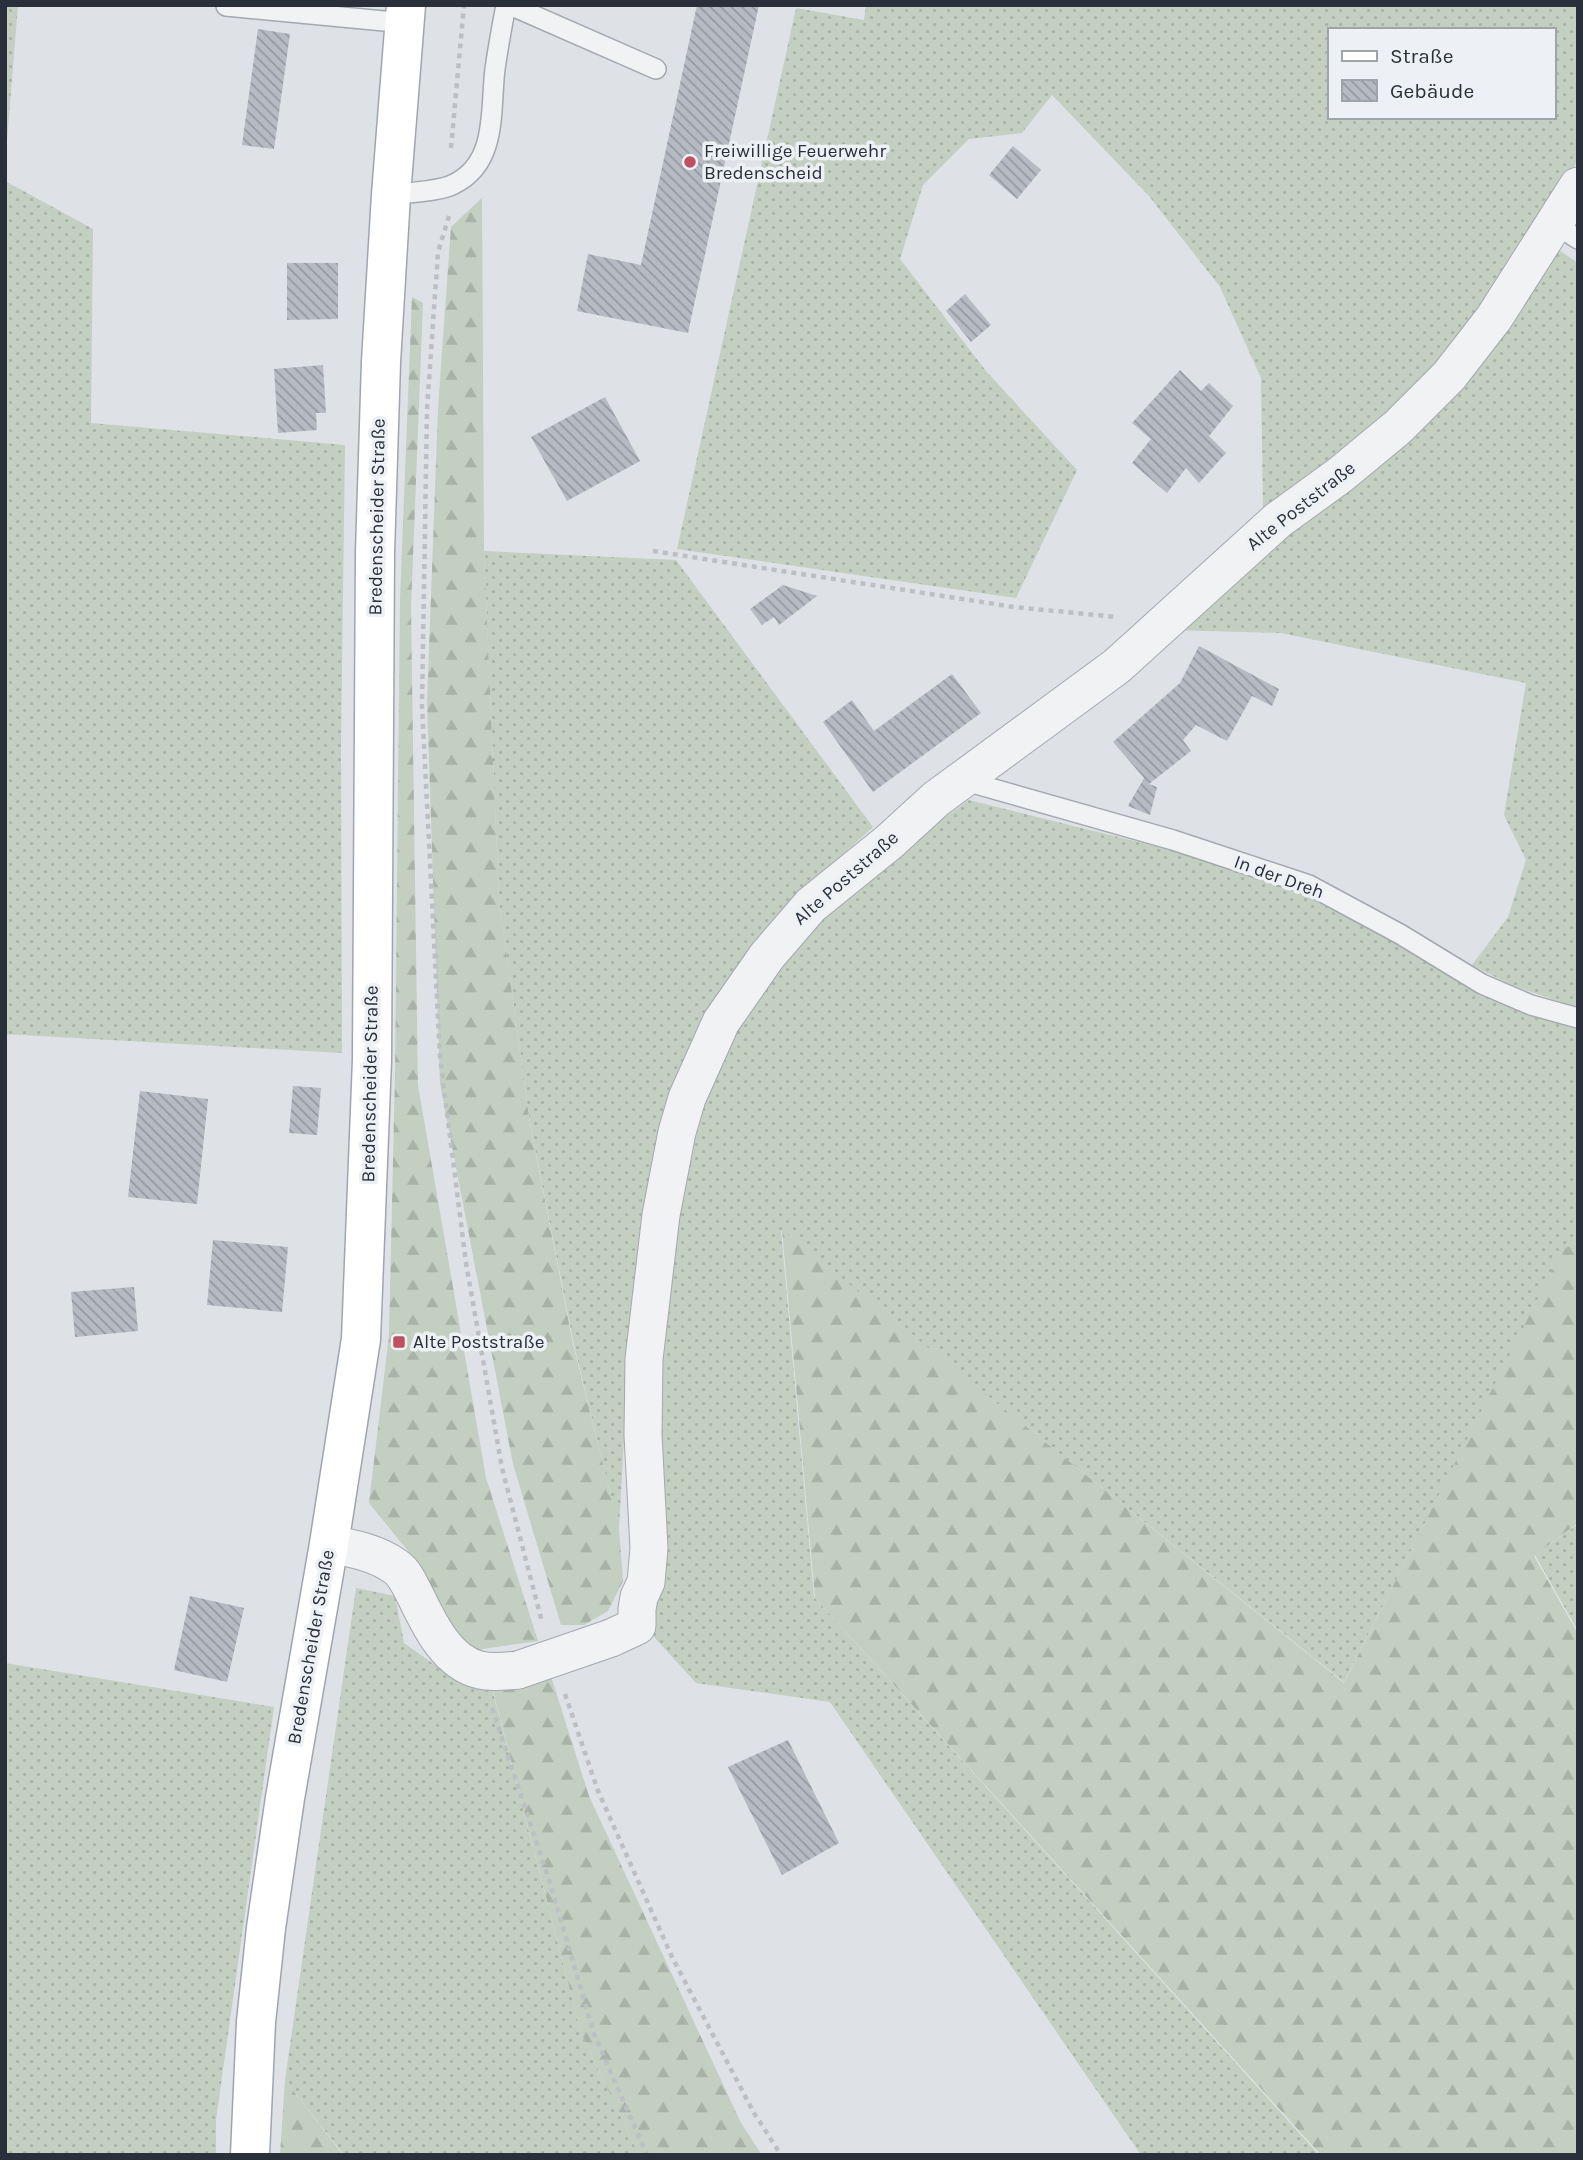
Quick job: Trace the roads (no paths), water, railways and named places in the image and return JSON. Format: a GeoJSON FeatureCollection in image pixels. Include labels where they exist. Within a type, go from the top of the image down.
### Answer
{"type":"FeatureCollection","features":[{"type":"Feature","properties":{"kind":"main road","name":"Bredenscheider Straße"},"geometry":{"type":"LineString","coordinates":[[250,2155],[256,2022],[266,1928],[361,1339],[366,1275],[372,1060],[375,552],[381,362],[405,14]]}},
{"type":"Feature","properties":{"kind":"street","name":"Alte Poststraße"},"geometry":{"type":"LineString","coordinates":[[329,1544],[355,1548],[398,1568],[433,1629],[451,1653],[464,1664],[481,1671],[518,1670],[638,1626],[639,1597],[646,1582],[649,1548],[643,1435],[644,1359],[661,1215],[677,1132],[687,1098],[721,1022],[792,926],[827,891],[962,780],[1117,666],[1278,520],[1340,475],[1398,427],[1449,376],[1565,231],[1578,187]]}},
{"type":"Feature","properties":{"kind":"lane"},"geometry":{"type":"LineString","coordinates":[[391,195],[453,185],[469,175],[479,164],[489,138],[495,71],[508,5],[656,69]]}},
{"type":"Feature","properties":{"kind":"lane"},"geometry":{"type":"LineString","coordinates":[[226,6],[405,14]]}},
{"type":"Feature","properties":{"kind":"lane","name":"In der Dreh"},"geometry":{"type":"LineString","coordinates":[[962,780],[1173,840],[1309,885],[1400,934],[1482,984],[1531,1004],[1578,1018]]}},
{"type":"Feature","properties":{"kind":"place","name":"Freiwillige Feuerwehr Bredenscheid"},"geometry":{"type":"Point","coordinates":[690,162]}},
{"type":"Feature","properties":{"kind":"place","name":"Alte Poststraße"},"geometry":{"type":"Point","coordinates":[399,1342]}}]}
